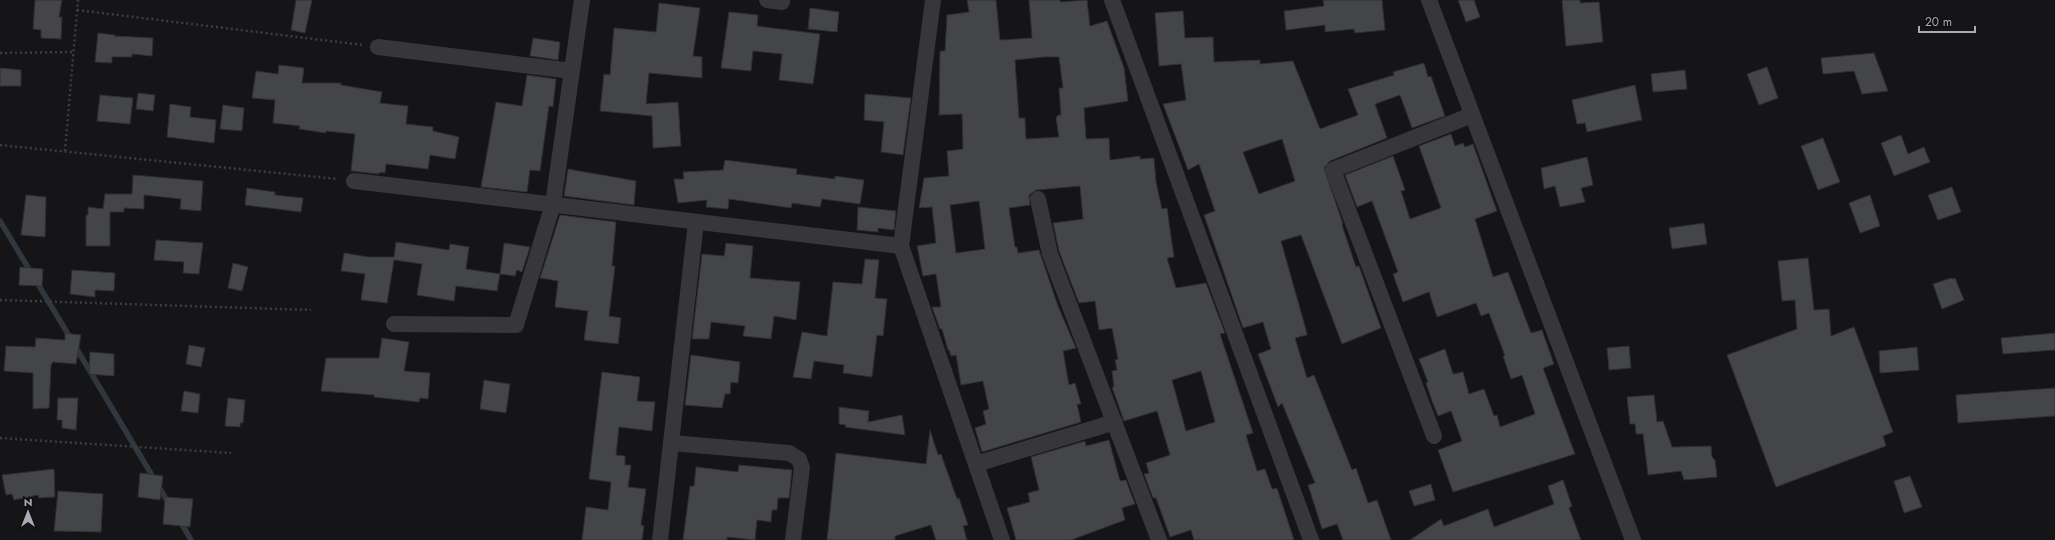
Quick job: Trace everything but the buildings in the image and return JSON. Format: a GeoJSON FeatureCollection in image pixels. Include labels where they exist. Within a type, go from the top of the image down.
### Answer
{"type":"FeatureCollection","features":[{"type":"Feature","properties":{"kind":"street"},"geometry":{"type":"LineString","coordinates":[[394,324],[516,325],[553,204],[582,0]]}},
{"type":"Feature","properties":{"kind":"street"},"geometry":{"type":"LineString","coordinates":[[767,0],[782,2],[782,0]]}},
{"type":"Feature","properties":{"kind":"street"},"geometry":{"type":"LineString","coordinates":[[933,0],[901,246],[1002,540]]}},
{"type":"Feature","properties":{"kind":"street"},"geometry":{"type":"LineString","coordinates":[[1112,0],[1311,540]]}},
{"type":"Feature","properties":{"kind":"street"},"geometry":{"type":"LineString","coordinates":[[1429,0],[1633,540]]}},
{"type":"Feature","properties":{"kind":"street"},"geometry":{"type":"LineString","coordinates":[[378,47],[572,72]]}},
{"type":"Feature","properties":{"kind":"street"},"geometry":{"type":"LineString","coordinates":[[1434,436],[1333,170],[1472,115]]}},
{"type":"Feature","properties":{"kind":"street"},"geometry":{"type":"LineString","coordinates":[[354,181],[901,246]]}},
{"type":"Feature","properties":{"kind":"street"},"geometry":{"type":"LineString","coordinates":[[1038,199],[1050,254],[1159,540]]}},
{"type":"Feature","properties":{"kind":"street"},"geometry":{"type":"LineString","coordinates":[[660,540],[696,222]]}},
{"type":"Feature","properties":{"kind":"street"},"geometry":{"type":"LineString","coordinates":[[976,464],[1115,422]]}},
{"type":"Feature","properties":{"kind":"street"},"geometry":{"type":"LineString","coordinates":[[671,443],[789,453],[800,459],[802,468],[793,540]]}},
{"type":"Feature","properties":{"kind":"path"},"geometry":{"type":"LineString","coordinates":[[65,151],[78,0]]}},
{"type":"Feature","properties":{"kind":"path"},"geometry":{"type":"LineString","coordinates":[[77,10],[378,47]]}},
{"type":"Feature","properties":{"kind":"path"},"geometry":{"type":"LineString","coordinates":[[0,53],[74,52]]}},
{"type":"Feature","properties":{"kind":"path"},"geometry":{"type":"LineString","coordinates":[[0,145],[354,181]]}},
{"type":"Feature","properties":{"kind":"path"},"geometry":{"type":"LineString","coordinates":[[0,300],[311,310]]}},
{"type":"Feature","properties":{"kind":"path"},"geometry":{"type":"LineString","coordinates":[[0,438],[231,453]]}},
{"type":"Feature","properties":{"kind":"waterway"},"geometry":{"type":"LineString","coordinates":[[0,221],[71,339]]}},
{"type":"Feature","properties":{"kind":"waterway"},"geometry":{"type":"LineString","coordinates":[[75,346],[169,504]]}},
{"type":"Feature","properties":{"kind":"waterway"},"geometry":{"type":"LineString","coordinates":[[180,521],[191,540]]}}]}
